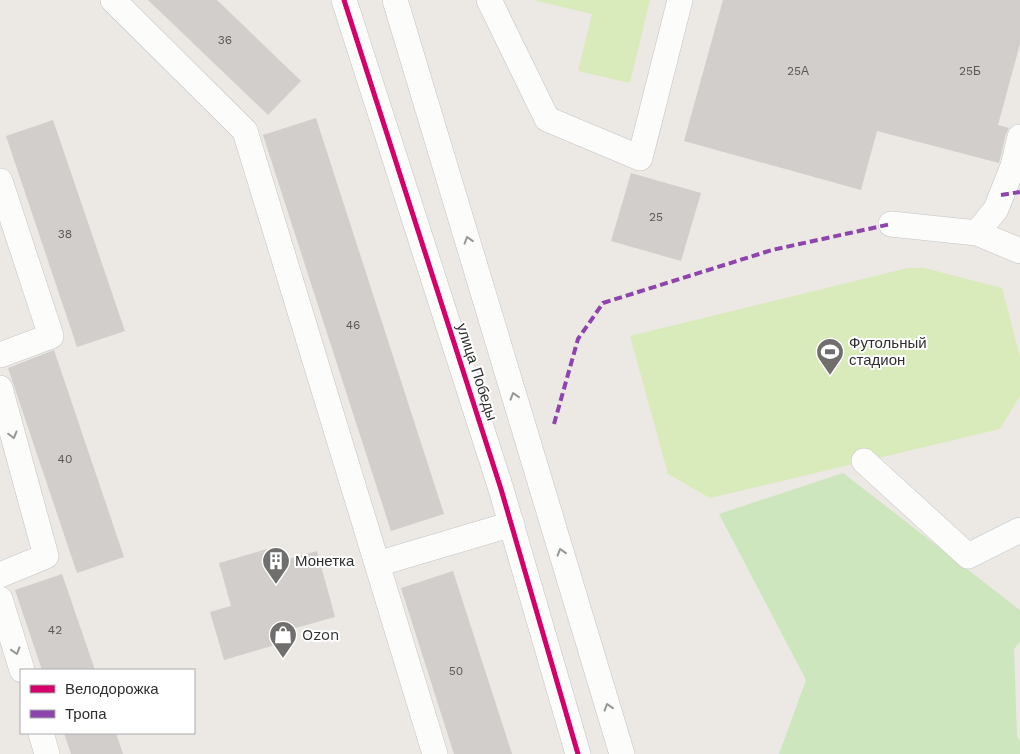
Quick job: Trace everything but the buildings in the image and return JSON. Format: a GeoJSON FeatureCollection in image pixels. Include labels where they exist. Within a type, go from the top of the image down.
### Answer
{"type":"FeatureCollection","features":[{"type":"Feature","properties":{"kind":"street"},"geometry":{"type":"LineString","coordinates":[[112,0],[245,131],[434,754]]}},
{"type":"Feature","properties":{"kind":"street","name":"улица Победы"},"geometry":{"type":"LineString","coordinates":[[344,0],[512,524],[578,754]]}},
{"type":"Feature","properties":{"kind":"street","name":"улица Победы"},"geometry":{"type":"LineString","coordinates":[[396,0],[622,754]]}},
{"type":"Feature","properties":{"kind":"street"},"geometry":{"type":"LineString","coordinates":[[489,0],[547,119],[640,158],[680,0]]}},
{"type":"Feature","properties":{"kind":"street"},"geometry":{"type":"LineString","coordinates":[[977,233],[996,209],[1013,166],[1020,137]]}},
{"type":"Feature","properties":{"kind":"street"},"geometry":{"type":"LineString","coordinates":[[0,181],[51,336],[0,355]]}},
{"type":"Feature","properties":{"kind":"street"},"geometry":{"type":"LineString","coordinates":[[891,224],[977,233],[1020,251]]}},
{"type":"Feature","properties":{"kind":"street"},"geometry":{"type":"LineString","coordinates":[[0,388],[46,556],[0,575]]}},
{"type":"Feature","properties":{"kind":"street"},"geometry":{"type":"LineString","coordinates":[[864,461],[968,556],[1020,530]]}},
{"type":"Feature","properties":{"kind":"street"},"geometry":{"type":"LineString","coordinates":[[377,564],[512,524]]}},
{"type":"Feature","properties":{"kind":"street"},"geometry":{"type":"LineString","coordinates":[[0,599],[22,669]]}},
{"type":"Feature","properties":{"kind":"street"},"geometry":{"type":"LineString","coordinates":[[41,734],[47,754]]}},
{"type":"Feature","properties":{"kind":"green space"},"geometry":{"type":"Polygon","coordinates":[[[533,0],[650,0],[630,83],[578,71],[592,14],[533,0]]]}},
{"type":"Feature","properties":{"kind":"green space","name":"Футольный стадион"},"geometry":{"type":"Polygon","coordinates":[[[908,268],[924,268],[1002,288],[1020,356],[1020,396],[1000,429],[710,498],[668,474],[630,336],[908,268]]]}},
{"type":"Feature","properties":{"kind":"green space"},"geometry":{"type":"Polygon","coordinates":[[[843,473],[1020,610],[1020,642],[1014,649],[1017,735],[1020,741],[1020,754],[779,754],[806,680],[719,514],[843,473]]]}},
{"type":"Feature","properties":{"kind":"marked path"},"geometry":{"type":"LineString","coordinates":[[1001,195],[1020,192]]}},
{"type":"Feature","properties":{"kind":"marked path"},"geometry":{"type":"LineString","coordinates":[[554,424],[578,339],[603,303],[772,250],[891,224]]}},
{"type":"Feature","properties":{"kind":"cycle path"},"geometry":{"type":"LineString","coordinates":[[344,0],[501,489],[578,754]]}},
{"type":"Feature","properties":{"kind":"place","name":"Футольный стадион"},"geometry":{"type":"Point","coordinates":[830,376]}},
{"type":"Feature","properties":{"kind":"place","name":"Монетка"},"geometry":{"type":"Point","coordinates":[276,585]}},
{"type":"Feature","properties":{"kind":"place","name":"Ozon"},"geometry":{"type":"Point","coordinates":[283,659]}}]}
